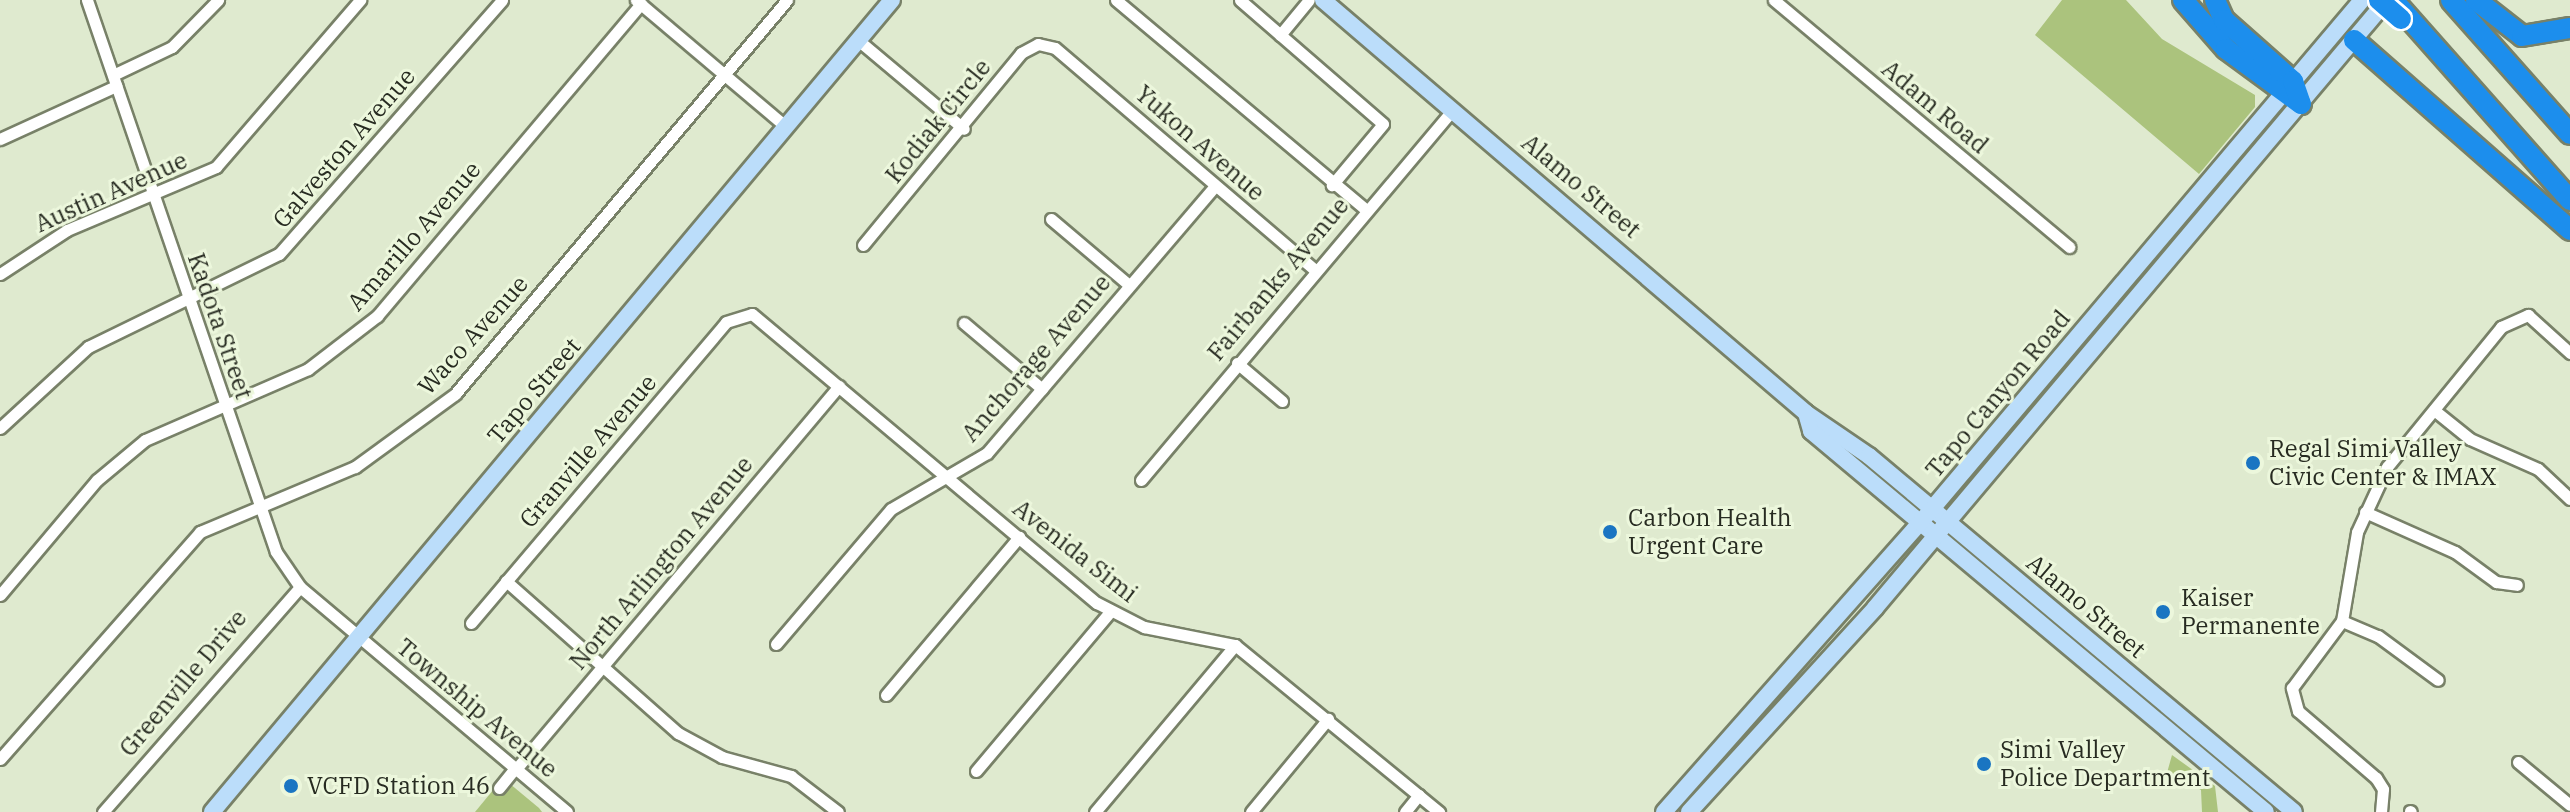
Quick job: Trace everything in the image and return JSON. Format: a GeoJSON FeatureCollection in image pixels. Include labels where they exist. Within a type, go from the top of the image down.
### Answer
{"type":"FeatureCollection","features":[{"type":"Feature","properties":{"kind":"highway"},"geometry":{"type":"LineString","coordinates":[[2183,0],[2209,34],[2287,88]]}},
{"type":"Feature","properties":{"kind":"highway"},"geometry":{"type":"LineString","coordinates":[[2215,0],[2235,32],[2301,104]]}},
{"type":"Feature","properties":{"kind":"highway"},"geometry":{"type":"LineString","coordinates":[[2379,0],[2400,11],[2464,77],[2570,200]]}},
{"type":"Feature","properties":{"kind":"highway"},"geometry":{"type":"LineString","coordinates":[[2451,0],[2570,134]]}},
{"type":"Feature","properties":{"kind":"highway"},"geometry":{"type":"LineString","coordinates":[[2476,0],[2522,36],[2570,28]]}},
{"type":"Feature","properties":{"kind":"highway"},"geometry":{"type":"LineString","coordinates":[[2354,40],[2570,230]]}},
{"type":"Feature","properties":{"kind":"main road","name":"Tapo Street"},"geometry":{"type":"LineString","coordinates":[[212,812],[784,125],[892,0]]}},
{"type":"Feature","properties":{"kind":"main road","name":"Alamo Street"},"geometry":{"type":"LineString","coordinates":[[1323,0],[1806,413],[1932,509],[2294,812]]}},
{"type":"Feature","properties":{"kind":"main road","name":"Tapo Canyon Road"},"geometry":{"type":"LineString","coordinates":[[1664,812],[1920,523],[2362,0]]}},
{"type":"Feature","properties":{"kind":"main road","name":"Tapo Canyon Road"},"geometry":{"type":"LineString","coordinates":[[1689,812],[1936,535],[2387,0]]}},
{"type":"Feature","properties":{"kind":"main road","name":"Alamo Street"},"geometry":{"type":"LineString","coordinates":[[1806,413],[1811,431],[2266,812]]}},
{"type":"Feature","properties":{"kind":"street","name":"Kadota Street"},"geometry":{"type":"LineString","coordinates":[[87,0],[223,405],[276,552],[300,587],[359,637]]}},
{"type":"Feature","properties":{"kind":"street"},"geometry":{"type":"LineString","coordinates":[[0,139],[172,47],[218,0]]}},
{"type":"Feature","properties":{"kind":"street","name":"Austin Avenue"},"geometry":{"type":"LineString","coordinates":[[0,274],[67,230],[199,179],[227,157],[360,0]]}},
{"type":"Feature","properties":{"kind":"street","name":"Galveston Avenue"},"geometry":{"type":"LineString","coordinates":[[0,428],[88,347],[251,273],[302,233],[502,0]]}},
{"type":"Feature","properties":{"kind":"street","name":"Waco Avenue"},"geometry":{"type":"LineString","coordinates":[[0,759],[189,542],[355,467],[455,394],[787,0]]}},
{"type":"Feature","properties":{"kind":"street"},"geometry":{"type":"LineString","coordinates":[[1116,0],[1332,185],[1366,210]]}},
{"type":"Feature","properties":{"kind":"street"},"geometry":{"type":"LineString","coordinates":[[1240,0],[1383,124],[1332,185]]}},
{"type":"Feature","properties":{"kind":"street"},"geometry":{"type":"LineString","coordinates":[[1280,35],[1309,0]]}},
{"type":"Feature","properties":{"kind":"street","name":"Adam Road"},"geometry":{"type":"LineString","coordinates":[[1774,0],[2069,247]]}},
{"type":"Feature","properties":{"kind":"street"},"geometry":{"type":"LineString","coordinates":[[638,2],[784,125]]}},
{"type":"Feature","properties":{"kind":"street","name":"Amarillo Avenue"},"geometry":{"type":"LineString","coordinates":[[0,595],[124,456],[182,419],[308,369],[377,316],[638,2]]}},
{"type":"Feature","properties":{"kind":"street"},"geometry":{"type":"LineString","coordinates":[[858,40],[964,129]]}},
{"type":"Feature","properties":{"kind":"street","name":"Kodiak Circle"},"geometry":{"type":"LineString","coordinates":[[863,245],[964,129],[1021,53],[1038,44],[1055,48]]}},
{"type":"Feature","properties":{"kind":"street","name":"Yukon Avenue"},"geometry":{"type":"LineString","coordinates":[[1055,48],[1316,271]]}},
{"type":"Feature","properties":{"kind":"street","name":"Fairbanks Avenue"},"geometry":{"type":"LineString","coordinates":[[1141,480],[1453,110]]}},
{"type":"Feature","properties":{"kind":"street","name":"Anchorage Avenue"},"geometry":{"type":"LineString","coordinates":[[776,644],[891,509],[987,453],[1215,186]]}},
{"type":"Feature","properties":{"kind":"street"},"geometry":{"type":"LineString","coordinates":[[1051,219],[1129,285]]}},
{"type":"Feature","properties":{"kind":"street","name":"Avenida Simi"},"geometry":{"type":"LineString","coordinates":[[743,313],[839,386],[1110,612],[1144,627],[1235,645],[1439,812]]}},
{"type":"Feature","properties":{"kind":"street","name":"Granville Avenue"},"geometry":{"type":"LineString","coordinates":[[471,623],[726,322],[743,313]]}},
{"type":"Feature","properties":{"kind":"street"},"geometry":{"type":"LineString","coordinates":[[2381,812],[2376,778],[2292,699],[2296,679],[2342,621],[2365,512],[2387,467],[2489,345],[2505,321],[2528,315],[2570,353]]}},
{"type":"Feature","properties":{"kind":"street"},"geometry":{"type":"LineString","coordinates":[[964,323],[1042,389]]}},
{"type":"Feature","properties":{"kind":"street"},"geometry":{"type":"LineString","coordinates":[[1237,363],[1282,401]]}},
{"type":"Feature","properties":{"kind":"street","name":"North Arlington Avenue"},"geometry":{"type":"LineString","coordinates":[[499,788],[839,386]]}},
{"type":"Feature","properties":{"kind":"street"},"geometry":{"type":"LineString","coordinates":[[2434,410],[2470,439],[2538,469],[2570,499]]}},
{"type":"Feature","properties":{"kind":"street"},"geometry":{"type":"LineString","coordinates":[[2365,512],[2455,552],[2496,582],[2517,585]]}},
{"type":"Feature","properties":{"kind":"street"},"geometry":{"type":"LineString","coordinates":[[886,695],[1019,537]]}},
{"type":"Feature","properties":{"kind":"street"},"geometry":{"type":"LineString","coordinates":[[506,581],[601,669],[697,746],[791,776],[838,812]]}},
{"type":"Feature","properties":{"kind":"street","name":"Greenville Drive"},"geometry":{"type":"LineString","coordinates":[[103,812],[300,587]]}},
{"type":"Feature","properties":{"kind":"street"},"geometry":{"type":"LineString","coordinates":[[976,771],[1110,612]]}},
{"type":"Feature","properties":{"kind":"street"},"geometry":{"type":"LineString","coordinates":[[2342,621],[2378,636],[2438,680]]}},
{"type":"Feature","properties":{"kind":"street","name":"Township Avenue"},"geometry":{"type":"LineString","coordinates":[[359,637],[567,812]]}},
{"type":"Feature","properties":{"kind":"street"},"geometry":{"type":"LineString","coordinates":[[1095,812],[1235,645]]}},
{"type":"Feature","properties":{"kind":"street"},"geometry":{"type":"LineString","coordinates":[[1251,812],[1328,719]]}},
{"type":"Feature","properties":{"kind":"street"},"geometry":{"type":"LineString","coordinates":[[2518,762],[2570,805]]}},
{"type":"Feature","properties":{"kind":"street"},"geometry":{"type":"LineString","coordinates":[[1405,812],[1419,795]]}},
{"type":"Feature","properties":{"kind":"green space"},"geometry":{"type":"Polygon","coordinates":[[[2062,0],[2126,0],[2162,39],[2255,95],[2255,107],[2199,174],[2035,35],[2062,0]]]}},
{"type":"Feature","properties":{"kind":"green space"},"geometry":{"type":"Polygon","coordinates":[[[2172,755],[2215,786],[2218,812],[2202,812],[2201,790],[2173,774],[2165,780],[2172,755]]]}},
{"type":"Feature","properties":{"kind":"green space"},"geometry":{"type":"Polygon","coordinates":[[[503,778],[539,808],[542,812],[475,812],[503,778]]]}},
{"type":"Feature","properties":{"kind":"place","name":"Regal Simi Valley Civic Center & IMAX"},"geometry":{"type":"Point","coordinates":[2253,463]}},
{"type":"Feature","properties":{"kind":"place","name":"Carbon Health Urgent Care"},"geometry":{"type":"Point","coordinates":[1610,532]}},
{"type":"Feature","properties":{"kind":"place","name":"Kaiser Permanente"},"geometry":{"type":"Point","coordinates":[2163,612]}},
{"type":"Feature","properties":{"kind":"place","name":"Simi Valley Police Department"},"geometry":{"type":"Point","coordinates":[1984,764]}},
{"type":"Feature","properties":{"kind":"place","name":"VCFD Station 46"},"geometry":{"type":"Point","coordinates":[291,786]}}]}
